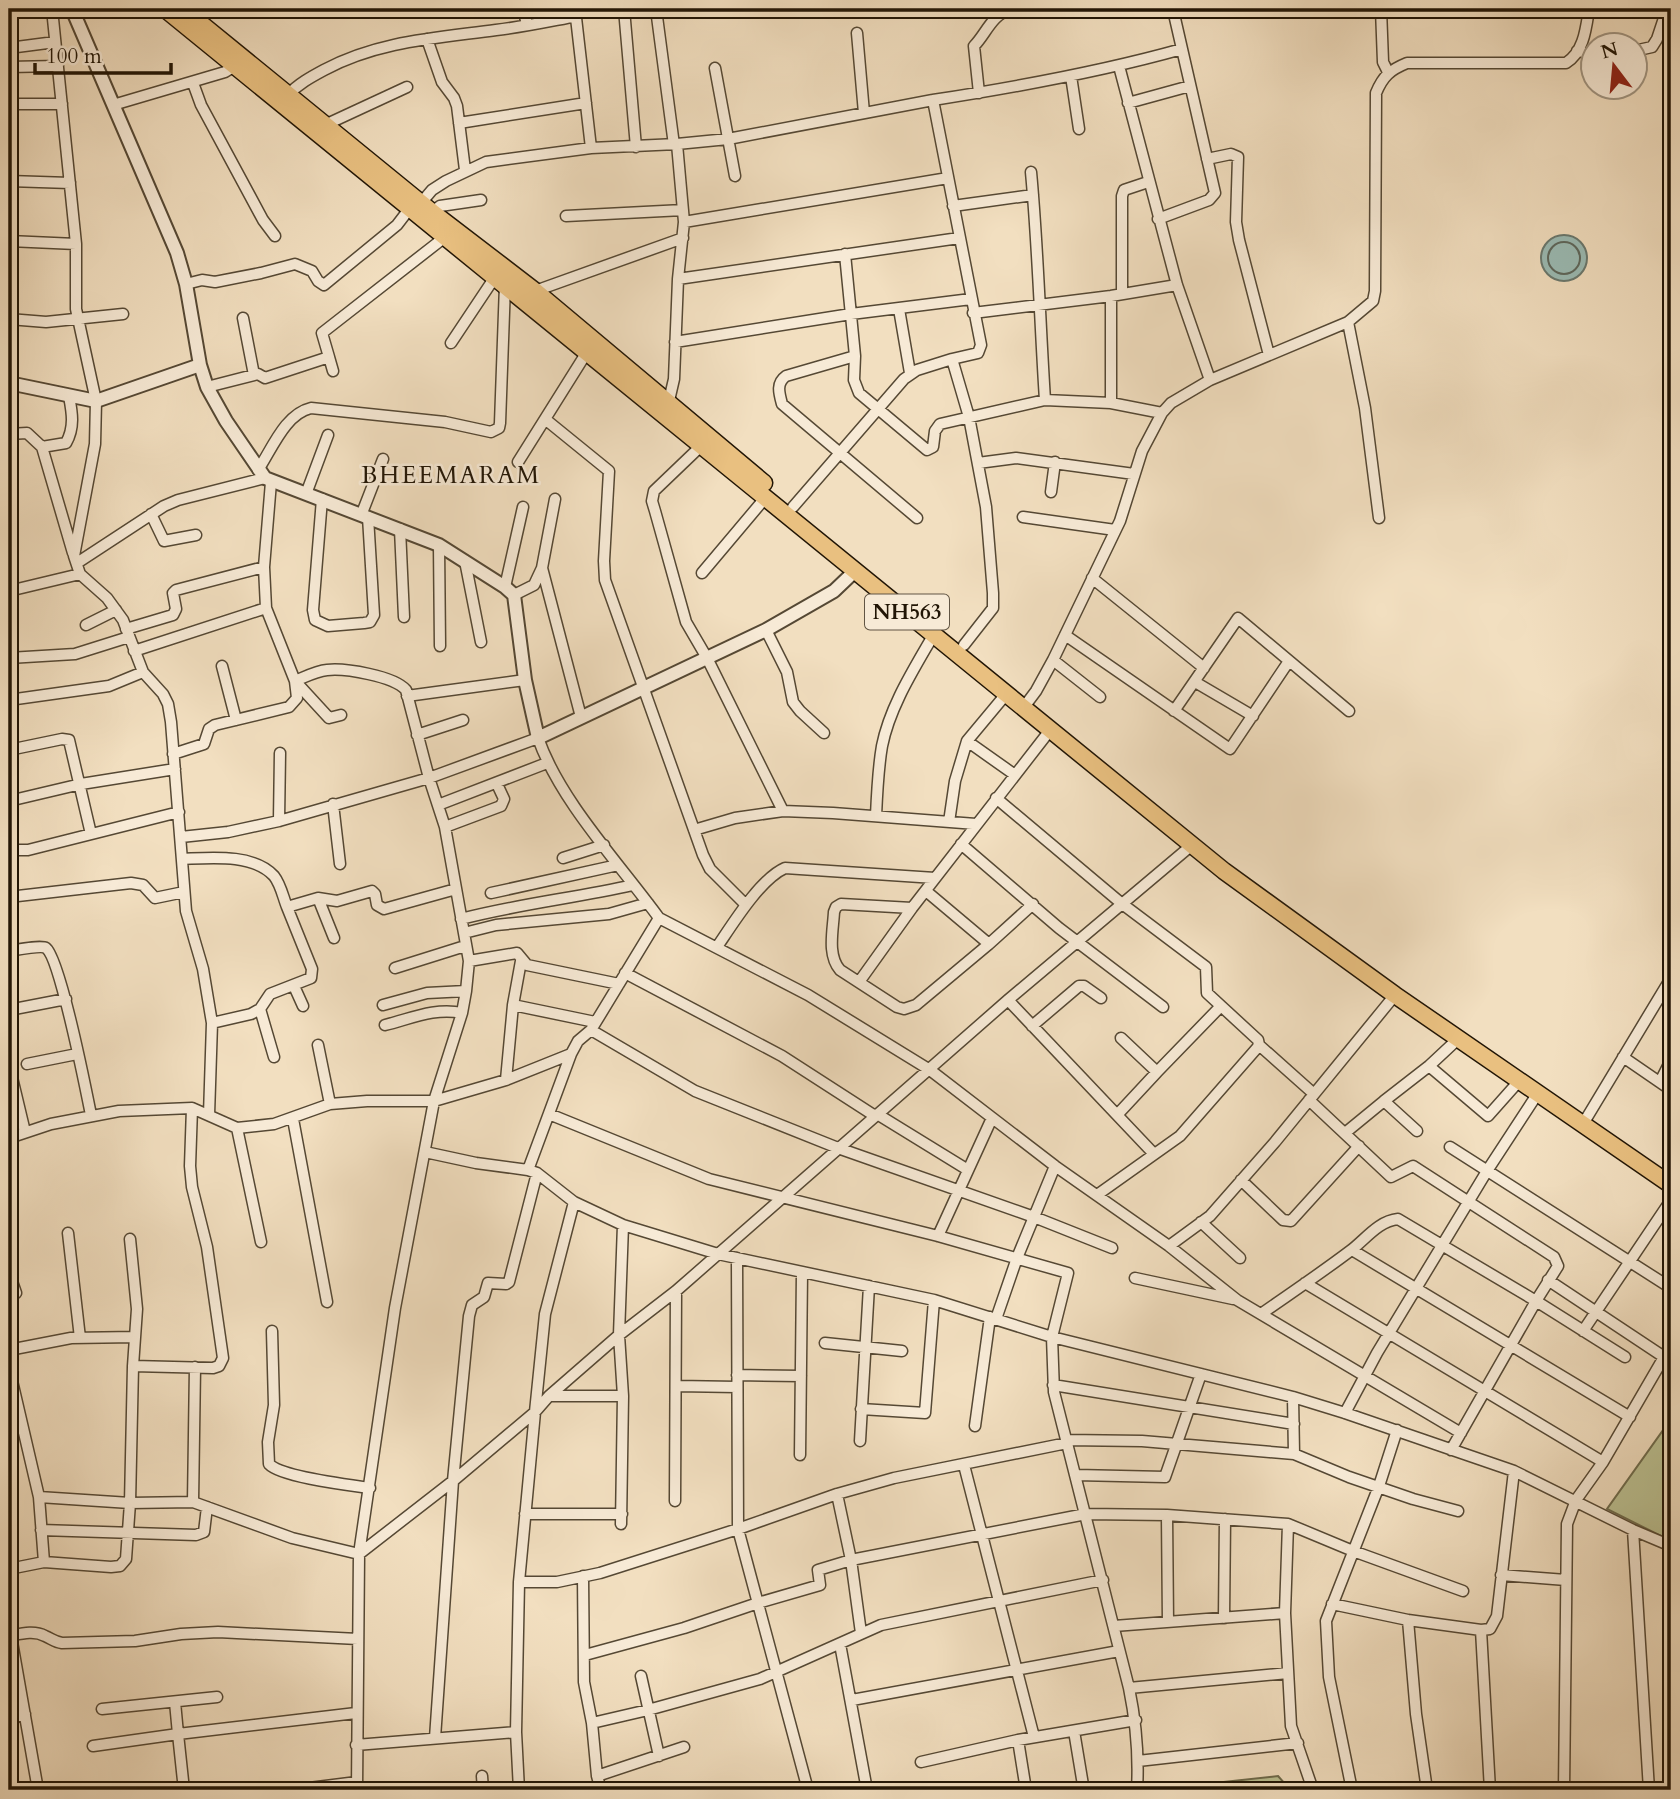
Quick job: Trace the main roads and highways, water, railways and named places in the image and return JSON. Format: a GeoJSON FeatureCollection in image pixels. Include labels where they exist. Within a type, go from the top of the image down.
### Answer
{"type":"FeatureCollection","features":[{"type":"Feature","properties":{"kind":"highway","name":"NH563"},"geometry":{"type":"LineString","coordinates":[[165,9],[235,66],[535,291],[666,409],[701,446],[1007,693],[1027,703],[1051,729],[1192,845],[1395,995],[1538,1093],[1671,1172]]}},
{"type":"Feature","properties":{"kind":"highway","name":"NH563"},"geometry":{"type":"LineString","coordinates":[[191,10],[421,207],[445,237],[587,352],[793,507],[964,645],[1027,703],[1229,863],[1586,1120],[1671,1185]]}},
{"type":"Feature","properties":{"kind":"water"},"geometry":{"type":"Polygon","coordinates":[[[1564,235],[1580,242],[1587,258],[1580,274],[1564,281],[1548,274],[1541,258],[1548,242],[1564,235]]]}},
{"type":"Feature","properties":{"kind":"district","name":"BHEEMARAM"},"geometry":{"type":"Point","coordinates":[451,475]}}]}
